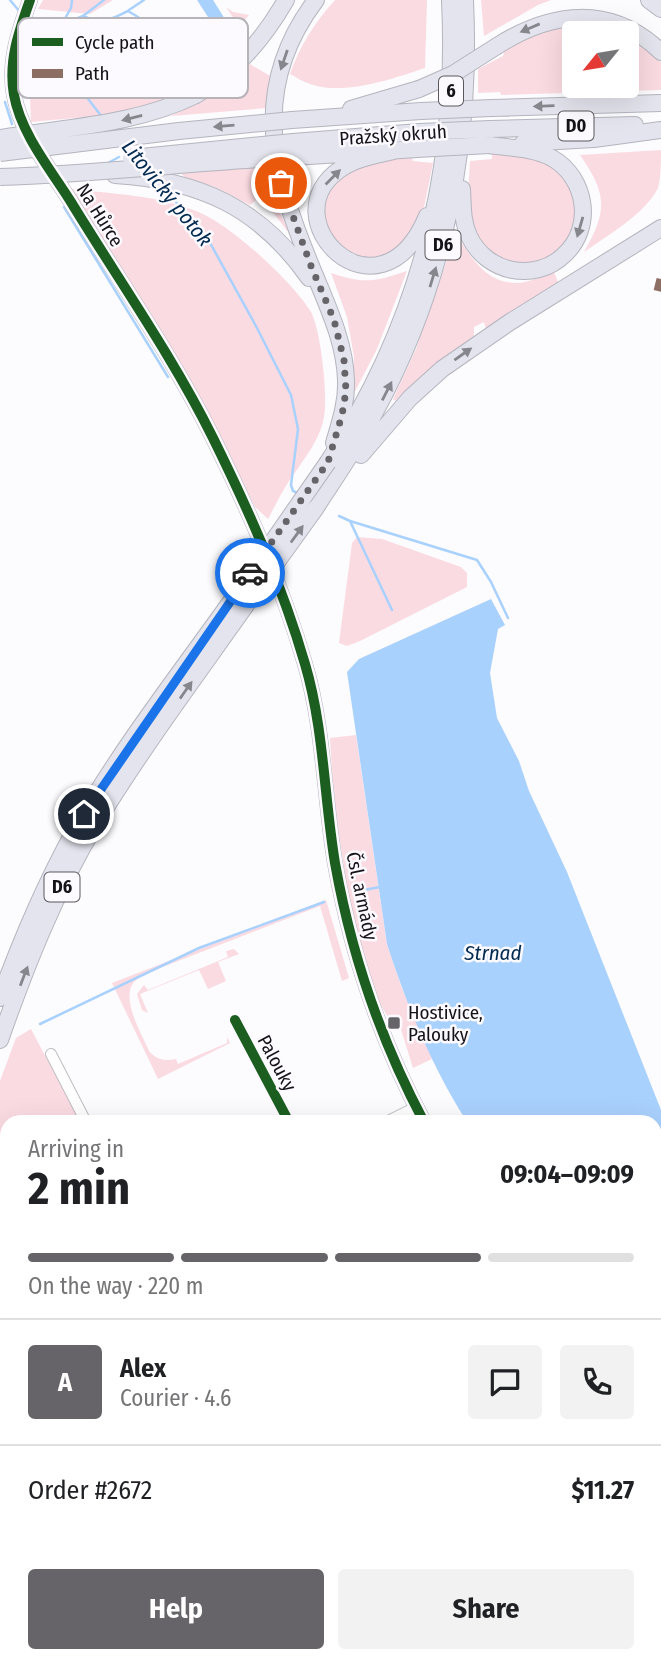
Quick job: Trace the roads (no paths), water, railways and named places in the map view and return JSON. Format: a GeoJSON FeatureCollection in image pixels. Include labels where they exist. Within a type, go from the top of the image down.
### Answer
{"type":"FeatureCollection","features":[{"type":"Feature","properties":{"kind":"highway"},"geometry":{"type":"LineString","coordinates":[[248,52],[286,0]]}},
{"type":"Feature","properties":{"kind":"highway"},"geometry":{"type":"LineString","coordinates":[[316,0],[295,33],[282,65],[272,131],[281,183],[342,350],[346,380],[337,469]]}},
{"type":"Feature","properties":{"kind":"highway","name":"6"},"geometry":{"type":"LineString","coordinates":[[441,181],[451,90],[450,0]]}},
{"type":"Feature","properties":{"kind":"highway","name":"6"},"geometry":{"type":"LineString","coordinates":[[461,144],[466,82],[465,0]]}},
{"type":"Feature","properties":{"kind":"highway"},"geometry":{"type":"LineString","coordinates":[[649,0],[661,9]]}},
{"type":"Feature","properties":{"kind":"highway"},"geometry":{"type":"LineString","coordinates":[[320,118],[419,89],[453,74],[533,26],[557,19],[579,17],[602,20],[645,38],[661,52]]}},
{"type":"Feature","properties":{"kind":"highway"},"geometry":{"type":"LineString","coordinates":[[0,138],[105,124],[146,114],[188,98]]}},
{"type":"Feature","properties":{"kind":"highway","name":"Pražský okruh"},"geometry":{"type":"LineString","coordinates":[[0,153],[292,120],[421,111],[661,103]]}},
{"type":"Feature","properties":{"kind":"highway","name":"Pražský okruh"},"geometry":{"type":"LineString","coordinates":[[0,175],[191,151],[293,150],[419,132],[490,137],[661,124]]}},
{"type":"Feature","properties":{"kind":"highway"},"geometry":{"type":"LineString","coordinates":[[69,175],[293,150],[394,151],[490,137],[594,139],[661,130]]}},
{"type":"Feature","properties":{"kind":"highway"},"geometry":{"type":"LineString","coordinates":[[461,144],[463,216],[475,246],[488,260],[508,270],[531,271],[549,265],[565,254],[579,234],[583,210],[577,184],[566,169],[545,155],[490,137]]}},
{"type":"Feature","properties":{"kind":"highway","name":"D6"},"geometry":{"type":"LineString","coordinates":[[0,998],[48,881],[84,814],[375,414],[410,342],[427,298],[443,244],[461,144]]}},
{"type":"Feature","properties":{"kind":"highway"},"geometry":{"type":"LineString","coordinates":[[394,151],[346,165],[324,186],[318,204],[318,223],[327,243],[341,257],[357,264],[375,265],[394,260],[403,254],[413,244],[421,229],[441,181]]}},
{"type":"Feature","properties":{"kind":"highway"},"geometry":{"type":"LineString","coordinates":[[0,175],[121,175],[161,180],[206,192],[248,214],[271,232],[289,251],[328,307]]}},
{"type":"Feature","properties":{"kind":"highway","name":"D6"},"geometry":{"type":"LineString","coordinates":[[0,1040],[62,887],[97,823],[245,594],[315,509],[337,469],[417,280],[441,181]]}},
{"type":"Feature","properties":{"kind":"highway"},"geometry":{"type":"LineString","coordinates":[[612,257],[661,218]]}},
{"type":"Feature","properties":{"kind":"highway"},"geometry":{"type":"LineString","coordinates":[[337,469],[432,377],[497,331],[661,228]]}},
{"type":"Feature","properties":{"kind":"main road","name":"Na Hůrce"},"geometry":{"type":"LineString","coordinates":[[24,18],[30,0]]}},
{"type":"Feature","properties":{"kind":"main road","name":"Na Hůrce"},"geometry":{"type":"LineString","coordinates":[[18,34],[13,56],[13,85],[23,124],[212,435],[274,571],[306,666]]}},
{"type":"Feature","properties":{"kind":"main road","name":"Čsl. armády"},"geometry":{"type":"LineString","coordinates":[[306,666],[320,740],[336,864],[353,942],[373,1009],[405,1086],[420,1115]]}},
{"type":"Feature","properties":{"kind":"street","name":"Palouky"},"geometry":{"type":"LineString","coordinates":[[235,1020],[285,1115]]}},
{"type":"Feature","properties":{"kind":"street"},"geometry":{"type":"LineString","coordinates":[[51,1054],[82,1115]]}},
{"type":"Feature","properties":{"kind":"street"},"geometry":{"type":"LineString","coordinates":[[400,1115],[416,1107]]}},
{"type":"Feature","properties":{"kind":"water"},"geometry":{"type":"Polygon","coordinates":[[[197,0],[213,0],[224,18],[209,18],[197,0]]]}},
{"type":"Feature","properties":{"kind":"water","name":"Strnad"},"geometry":{"type":"Polygon","coordinates":[[[491,599],[505,625],[498,629],[490,673],[497,718],[519,761],[529,791],[567,872],[661,1115],[463,1115],[421,1036],[387,944],[347,672],[359,659],[491,599]]]}},
{"type":"Feature","properties":{"kind":"waterway","name":"Litovický potok"},"geometry":{"type":"LineString","coordinates":[[10,0],[20,12]]}},
{"type":"Feature","properties":{"kind":"waterway"},"geometry":{"type":"LineString","coordinates":[[65,18],[72,0]]}},
{"type":"Feature","properties":{"kind":"waterway"},"geometry":{"type":"LineString","coordinates":[[78,18],[104,0]]}},
{"type":"Feature","properties":{"kind":"waterway"},"geometry":{"type":"LineString","coordinates":[[129,10],[144,0]]}},
{"type":"Feature","properties":{"kind":"waterway"},"geometry":{"type":"LineString","coordinates":[[113,18],[128,11],[139,18]]}},
{"type":"Feature","properties":{"kind":"waterway"},"geometry":{"type":"LineString","coordinates":[[83,16],[90,18]]}},
{"type":"Feature","properties":{"kind":"waterway","name":"Litovický potok"},"geometry":{"type":"LineString","coordinates":[[87,98],[102,117]]}},
{"type":"Feature","properties":{"kind":"waterway"},"geometry":{"type":"LineString","coordinates":[[5,102],[12,124]]}},
{"type":"Feature","properties":{"kind":"waterway"},"geometry":{"type":"LineString","coordinates":[[106,164],[119,157]]}},
{"type":"Feature","properties":{"kind":"waterway","name":"Litovický potok"},"geometry":{"type":"LineString","coordinates":[[164,188],[209,241],[291,395],[298,429],[291,485],[293,491],[298,493]]}},
{"type":"Feature","properties":{"kind":"waterway"},"geometry":{"type":"LineString","coordinates":[[64,207],[168,377]]}},
{"type":"Feature","properties":{"kind":"waterway","name":"Litovický potok"},"geometry":{"type":"LineString","coordinates":[[339,516],[350,521],[392,610]]}},
{"type":"Feature","properties":{"kind":"waterway"},"geometry":{"type":"LineString","coordinates":[[350,521],[477,560],[508,618]]}},
{"type":"Feature","properties":{"kind":"waterway"},"geometry":{"type":"LineString","coordinates":[[353,892],[380,887]]}},
{"type":"Feature","properties":{"kind":"waterway"},"geometry":{"type":"LineString","coordinates":[[40,1024],[199,948],[324,902]]}},
{"type":"Feature","properties":{"kind":"place","name":"Hostivice, Palouky"},"geometry":{"type":"Point","coordinates":[394,1023]}}]}
